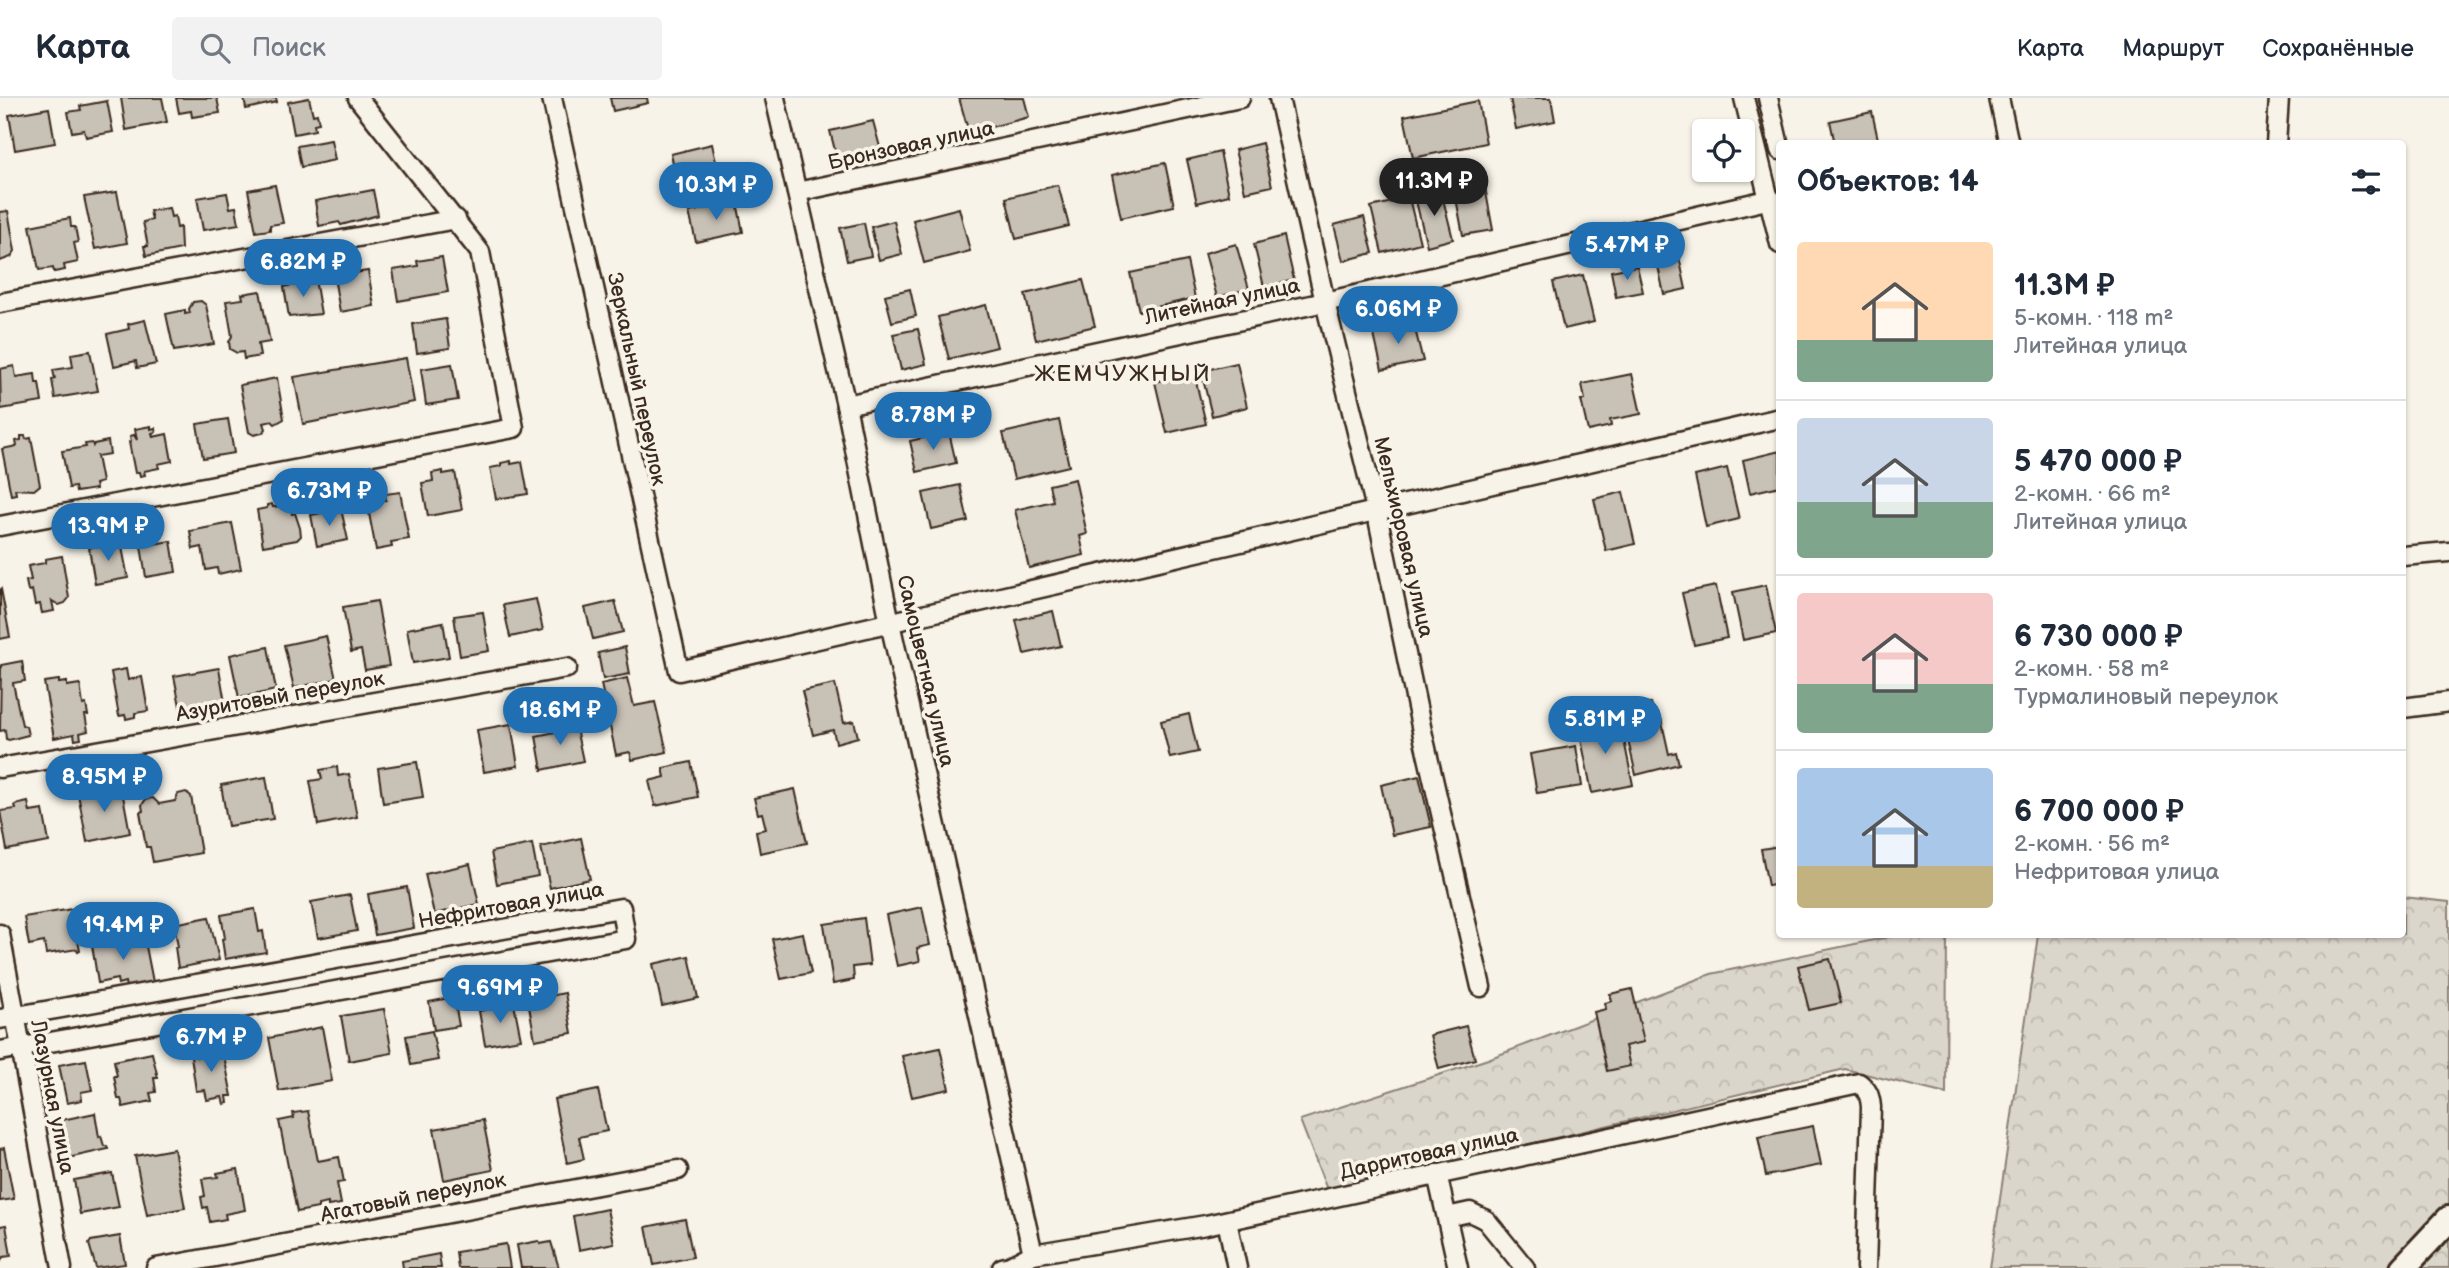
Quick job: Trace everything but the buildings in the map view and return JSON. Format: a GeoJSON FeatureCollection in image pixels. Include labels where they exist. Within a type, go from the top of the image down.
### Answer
{"type":"FeatureCollection","features":[{"type":"Feature","properties":{"kind":"street"},"geometry":{"type":"LineString","coordinates":[[0,526],[514,428],[480,251],[358,98]]}},
{"type":"Feature","properties":{"kind":"street","name":"Зеркальный переулок"},"geometry":{"type":"LineString","coordinates":[[552,98],[678,671],[890,623]]}},
{"type":"Feature","properties":{"kind":"street","name":"Самоцветная улица"},"geometry":{"type":"LineString","coordinates":[[775,98],[846,405],[890,623],[1033,1254]]}},
{"type":"Feature","properties":{"kind":"street","name":"Бронзовая улица"},"geometry":{"type":"LineString","coordinates":[[797,192],[1240,98]]}},
{"type":"Feature","properties":{"kind":"street","name":"Мельхиоровая улица"},"geometry":{"type":"LineString","coordinates":[[1279,98],[1376,509],[1422,731],[1481,987]]}},
{"type":"Feature","properties":{"kind":"street"},"geometry":{"type":"LineString","coordinates":[[1744,98],[1776,224]]}},
{"type":"Feature","properties":{"kind":"street"},"geometry":{"type":"LineString","coordinates":[[1768,98],[1778,140]]}},
{"type":"Feature","properties":{"kind":"street"},"geometry":{"type":"LineString","coordinates":[[1999,98],[2008,140]]}},
{"type":"Feature","properties":{"kind":"street"},"geometry":{"type":"LineString","coordinates":[[2276,140],[2279,98]]}},
{"type":"Feature","properties":{"kind":"street","name":"Литейная улица"},"geometry":{"type":"LineString","coordinates":[[846,405],[1325,302],[1771,199]]}},
{"type":"Feature","properties":{"kind":"street"},"geometry":{"type":"LineString","coordinates":[[0,303],[456,219]]}},
{"type":"Feature","properties":{"kind":"street"},"geometry":{"type":"LineString","coordinates":[[890,623],[1776,419]]}},
{"type":"Feature","properties":{"kind":"street"},"geometry":{"type":"LineString","coordinates":[[2406,556],[2449,552]]}},
{"type":"Feature","properties":{"kind":"street","name":"Азуритовый переулок"},"geometry":{"type":"LineString","coordinates":[[0,768],[568,668]]}},
{"type":"Feature","properties":{"kind":"street"},"geometry":{"type":"LineString","coordinates":[[2406,708],[2449,702]]}},
{"type":"Feature","properties":{"kind":"street","name":"Нефритовая улица"},"geometry":{"type":"LineString","coordinates":[[0,1051],[626,939],[621,908],[7,1018]]}},
{"type":"Feature","properties":{"kind":"street","name":"Лазурная улица"},"geometry":{"type":"LineString","coordinates":[[0,934],[7,1018],[20,1047],[62,1268]]}},
{"type":"Feature","properties":{"kind":"street","name":"Дарритовая улица"},"geometry":{"type":"LineString","coordinates":[[1007,1267],[1033,1254],[1227,1221],[1859,1083],[1866,1088],[1871,1107],[1866,1268]]}},
{"type":"Feature","properties":{"kind":"street","name":"Агатовый переулок"},"geometry":{"type":"LineString","coordinates":[[156,1268],[678,1170]]}},
{"type":"Feature","properties":{"kind":"street"},"geometry":{"type":"LineString","coordinates":[[1437,1174],[1458,1268]]}},
{"type":"Feature","properties":{"kind":"street"},"geometry":{"type":"LineString","coordinates":[[1447,1217],[1470,1212],[1486,1220],[1525,1268]]}},
{"type":"Feature","properties":{"kind":"street"},"geometry":{"type":"LineString","coordinates":[[2403,1268],[2449,1219]]}},
{"type":"Feature","properties":{"kind":"street"},"geometry":{"type":"LineString","coordinates":[[1227,1221],[1237,1268]]}},
{"type":"Feature","properties":{"kind":"green space"},"geometry":{"type":"Polygon","coordinates":[[[2406,897],[2449,902],[2449,1268],[1990,1268],[2038,938],[2406,938],[2406,897]]]}},
{"type":"Feature","properties":{"kind":"green space"},"geometry":{"type":"Polygon","coordinates":[[[1884,938],[1947,938],[1946,1094],[1845,1069],[1328,1192],[1300,1120],[1488,1059],[1711,974],[1884,938]]]}},
{"type":"Feature","properties":{"kind":"district","name":"ЖЕМЧУЖНЫЙ"},"geometry":{"type":"Point","coordinates":[1123,373]}}]}
